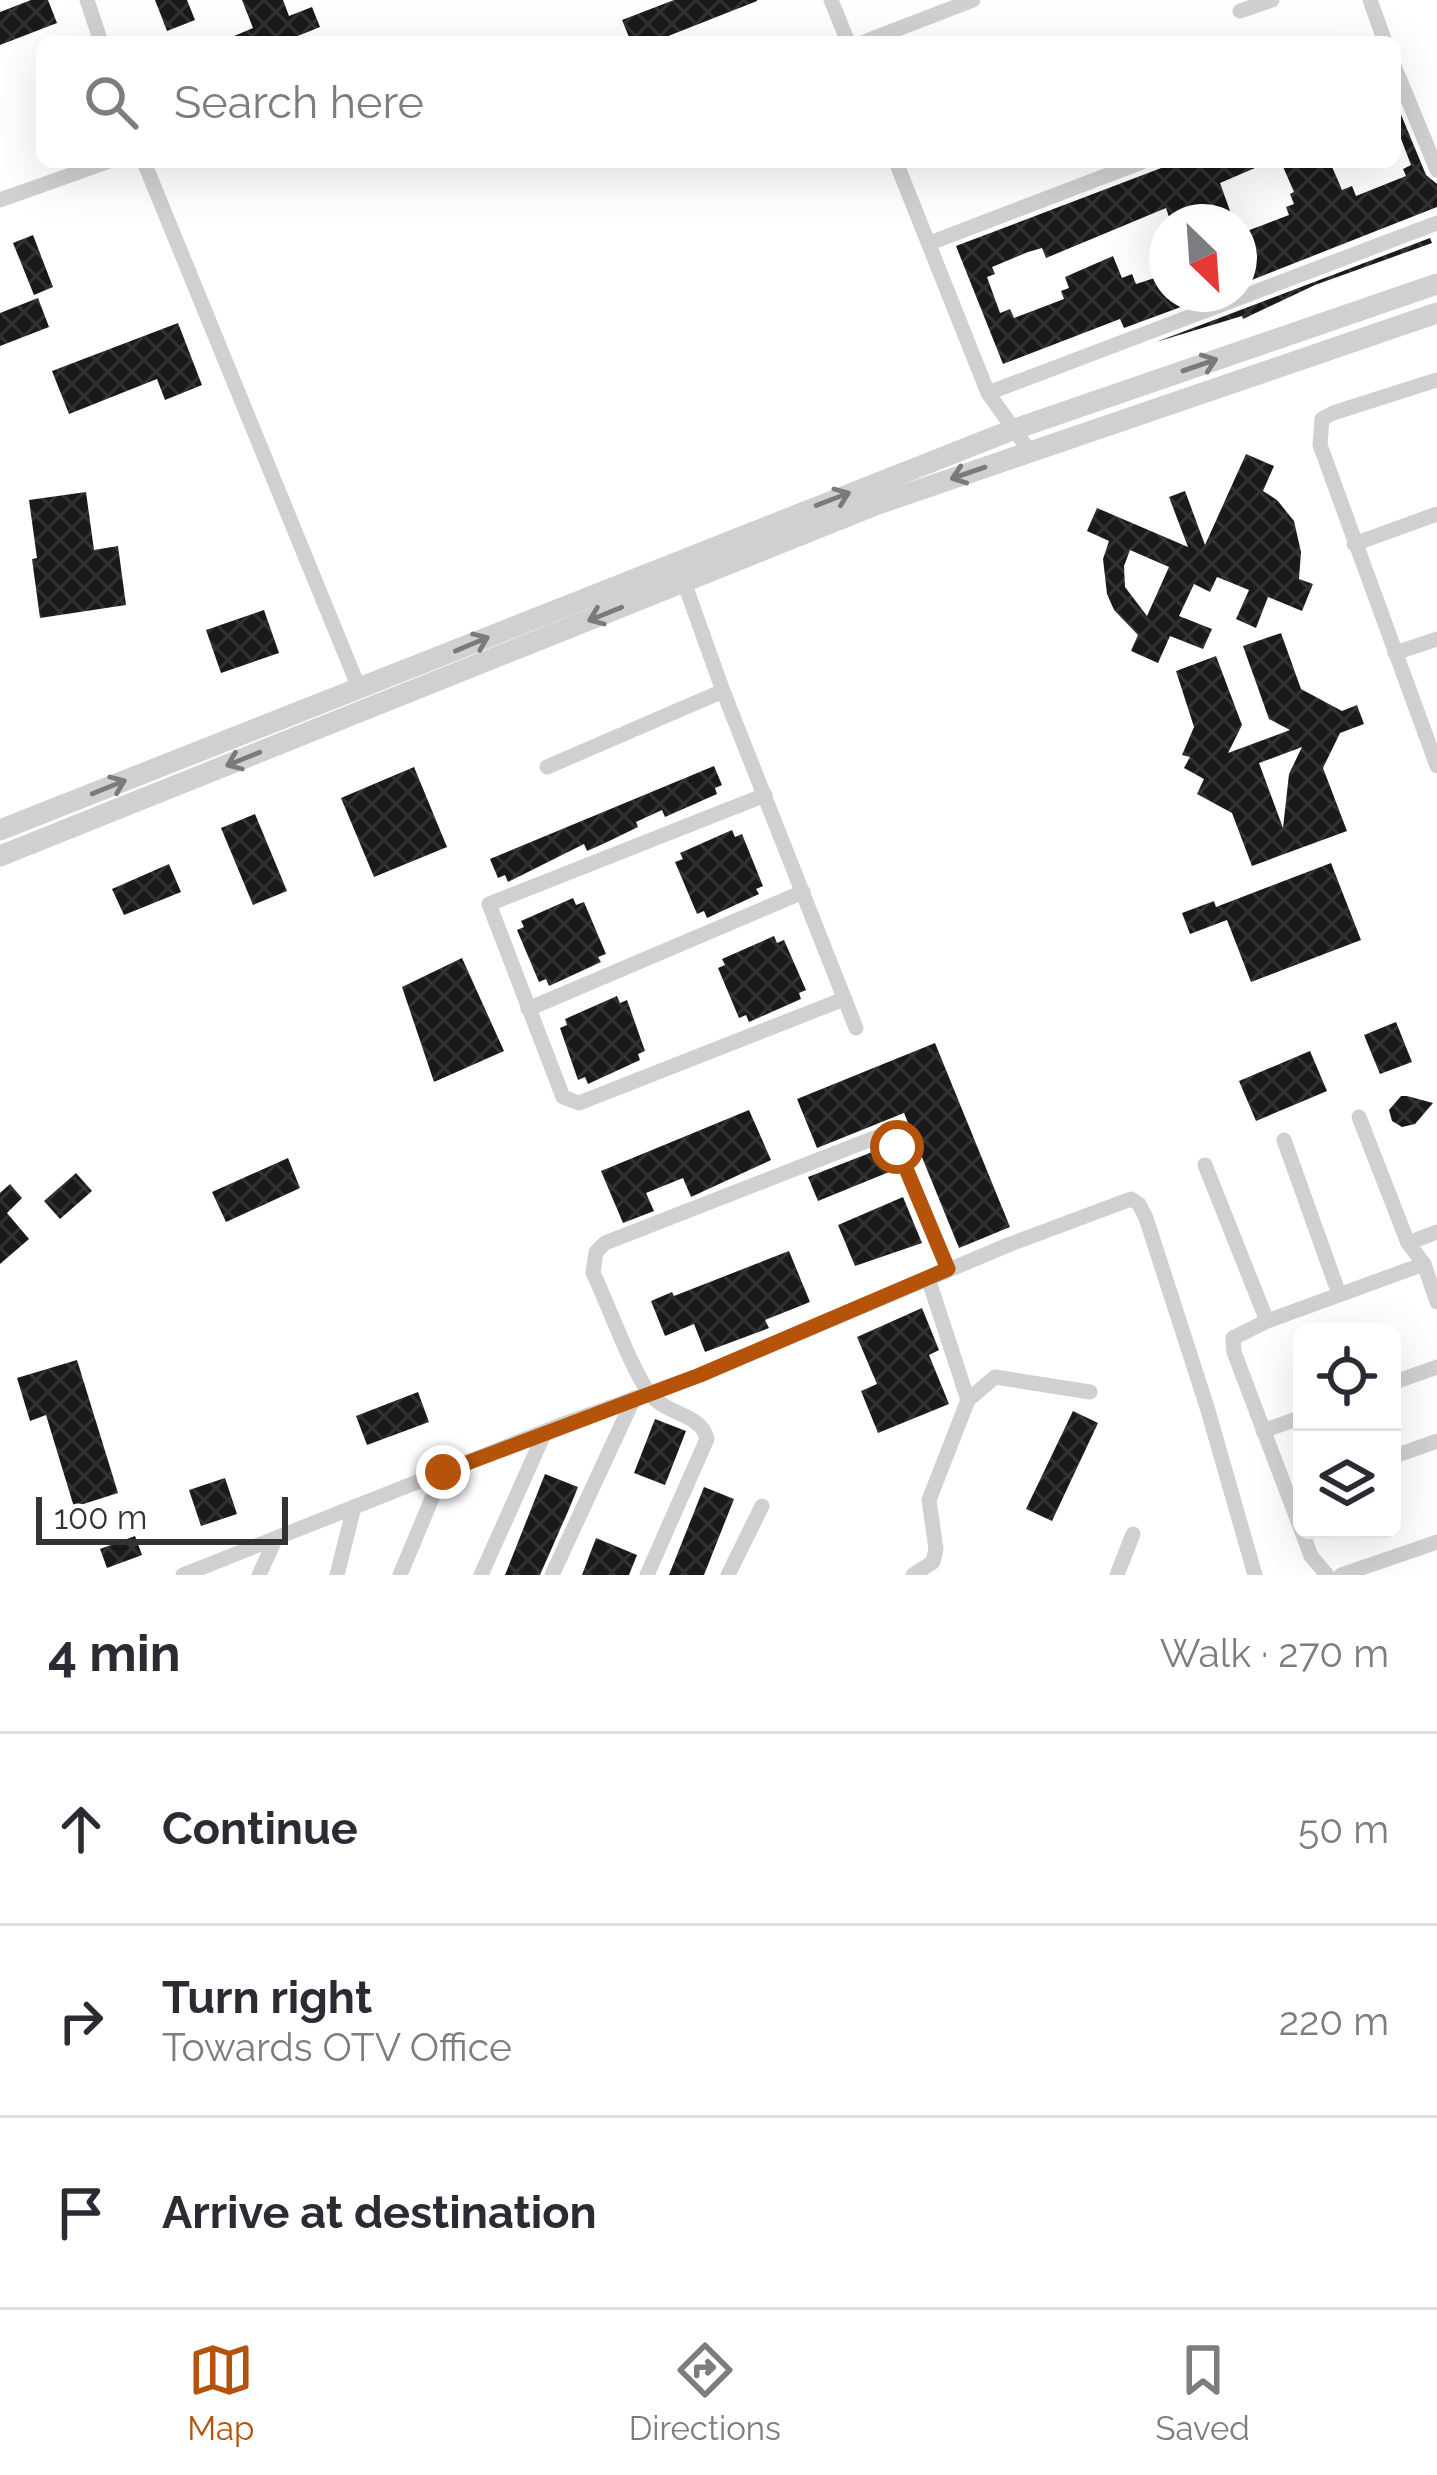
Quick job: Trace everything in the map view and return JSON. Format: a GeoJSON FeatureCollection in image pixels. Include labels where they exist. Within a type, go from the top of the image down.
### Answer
{"type":"FeatureCollection","features":[{"type":"Feature","properties":{"kind":"street"},"geometry":{"type":"LineString","coordinates":[[87,0],[99,36]]}},
{"type":"Feature","properties":{"kind":"street"},"geometry":{"type":"LineString","coordinates":[[831,0],[846,36]]}},
{"type":"Feature","properties":{"kind":"street"},"geometry":{"type":"LineString","coordinates":[[880,36],[974,0]]}},
{"type":"Feature","properties":{"kind":"street"},"geometry":{"type":"LineString","coordinates":[[1240,11],[1272,0]]}},
{"type":"Feature","properties":{"kind":"street"},"geometry":{"type":"LineString","coordinates":[[1370,0],[1383,36]]}},
{"type":"Feature","properties":{"kind":"street"},"geometry":{"type":"LineString","coordinates":[[1401,83],[1437,170]]}},
{"type":"Feature","properties":{"kind":"street"},"geometry":{"type":"LineString","coordinates":[[0,200],[89,168]]}},
{"type":"Feature","properties":{"kind":"street"},"geometry":{"type":"LineString","coordinates":[[146,168],[359,688]]}},
{"type":"Feature","properties":{"kind":"street"},"geometry":{"type":"LineString","coordinates":[[899,168],[988,393],[1030,452]]}},
{"type":"Feature","properties":{"kind":"street"},"geometry":{"type":"LineString","coordinates":[[930,243],[1126,168]]}},
{"type":"Feature","properties":{"kind":"street"},"geometry":{"type":"LineString","coordinates":[[988,393],[1437,223]]}},
{"type":"Feature","properties":{"kind":"street"},"geometry":{"type":"LineString","coordinates":[[0,830],[1012,430],[1437,284]]}},
{"type":"Feature","properties":{"kind":"street"},"geometry":{"type":"LineString","coordinates":[[0,856],[878,504],[1437,313]]}},
{"type":"Feature","properties":{"kind":"street"},"geometry":{"type":"LineString","coordinates":[[1437,380],[1322,419],[1320,446],[1437,765]]}},
{"type":"Feature","properties":{"kind":"street"},"geometry":{"type":"LineString","coordinates":[[1354,544],[1437,514]]}},
{"type":"Feature","properties":{"kind":"street"},"geometry":{"type":"LineString","coordinates":[[684,582],[856,1028]]}},
{"type":"Feature","properties":{"kind":"street"},"geometry":{"type":"LineString","coordinates":[[1395,653],[1437,639]]}},
{"type":"Feature","properties":{"kind":"street"},"geometry":{"type":"LineString","coordinates":[[547,767],[723,691]]}},
{"type":"Feature","properties":{"kind":"street"},"geometry":{"type":"LineString","coordinates":[[1416,710],[1437,704]]}},
{"type":"Feature","properties":{"kind":"street"},"geometry":{"type":"LineString","coordinates":[[766,794],[489,904],[528,1009],[563,1097],[579,1103],[844,999]]}},
{"type":"Feature","properties":{"kind":"street"},"geometry":{"type":"LineString","coordinates":[[528,1009],[802,892]]}},
{"type":"Feature","properties":{"kind":"street"},"geometry":{"type":"LineString","coordinates":[[1359,1117],[1408,1243],[1424,1264],[1437,1302]]}},
{"type":"Feature","properties":{"kind":"street"},"geometry":{"type":"LineString","coordinates":[[647,1575],[707,1439],[696,1421],[642,1395],[593,1273],[596,1252],[605,1243],[882,1135],[897,1147],[948,1269]]}},
{"type":"Feature","properties":{"kind":"street"},"geometry":{"type":"LineString","coordinates":[[1283,1140],[1339,1294]]}},
{"type":"Feature","properties":{"kind":"street"},"geometry":{"type":"LineString","coordinates":[[1205,1166],[1267,1321]]}},
{"type":"Feature","properties":{"kind":"street"},"geometry":{"type":"LineString","coordinates":[[183,1575],[1131,1199],[1139,1204],[1208,1407],[1255,1575]]}},
{"type":"Feature","properties":{"kind":"street"},"geometry":{"type":"LineString","coordinates":[[1408,1243],[1437,1232]]}},
{"type":"Feature","properties":{"kind":"street"},"geometry":{"type":"LineString","coordinates":[[1293,1485],[1263,1431],[1232,1345],[1238,1333],[1424,1264]]}},
{"type":"Feature","properties":{"kind":"street"},"geometry":{"type":"LineString","coordinates":[[928,1278],[968,1400]]}},
{"type":"Feature","properties":{"kind":"street"},"geometry":{"type":"LineString","coordinates":[[1401,1380],[1437,1367]]}},
{"type":"Feature","properties":{"kind":"street"},"geometry":{"type":"LineString","coordinates":[[913,1575],[933,1562],[936,1549],[929,1500],[968,1400],[995,1377],[1090,1392]]}},
{"type":"Feature","properties":{"kind":"street"},"geometry":{"type":"LineString","coordinates":[[552,1575],[642,1395]]}},
{"type":"Feature","properties":{"kind":"street"},"geometry":{"type":"LineString","coordinates":[[1263,1431],[1293,1420]]}},
{"type":"Feature","properties":{"kind":"street"},"geometry":{"type":"LineString","coordinates":[[481,1575],[545,1432]]}},
{"type":"Feature","properties":{"kind":"street"},"geometry":{"type":"LineString","coordinates":[[1401,1454],[1437,1442]]}},
{"type":"Feature","properties":{"kind":"street"},"geometry":{"type":"LineString","coordinates":[[400,1575],[443,1472]]}},
{"type":"Feature","properties":{"kind":"street"},"geometry":{"type":"LineString","coordinates":[[728,1575],[762,1506]]}},
{"type":"Feature","properties":{"kind":"street"},"geometry":{"type":"LineString","coordinates":[[337,1575],[353,1508]]}},
{"type":"Feature","properties":{"kind":"street"},"geometry":{"type":"LineString","coordinates":[[1117,1575],[1133,1534]]}},
{"type":"Feature","properties":{"kind":"street"},"geometry":{"type":"LineString","coordinates":[[1307,1539],[1311,1556],[1327,1575]]}},
{"type":"Feature","properties":{"kind":"street"},"geometry":{"type":"LineString","coordinates":[[259,1575],[275,1540]]}},
{"type":"Feature","properties":{"kind":"street"},"geometry":{"type":"LineString","coordinates":[[1341,1575],[1437,1542]]}},
{"type":"Feature","properties":{"kind":"building"},"geometry":{"type":"Polygon","coordinates":[[[31,0],[48,0],[57,23],[0,45],[0,12],[31,0]]]}},
{"type":"Feature","properties":{"kind":"building"},"geometry":{"type":"Polygon","coordinates":[[[155,0],[187,0],[195,20],[167,31],[155,0]]]}},
{"type":"Feature","properties":{"kind":"building"},"geometry":{"type":"Polygon","coordinates":[[[242,0],[283,0],[289,16],[312,7],[320,27],[298,36],[234,36],[253,28],[242,0]]]}},
{"type":"Feature","properties":{"kind":"building"},"geometry":{"type":"Polygon","coordinates":[[[674,0],[757,0],[668,36],[629,36],[622,20],[674,0]]]}},
{"type":"Feature","properties":{"kind":"building"},"geometry":{"type":"Polygon","coordinates":[[[1401,115],[1426,175],[1437,184],[1437,207],[1257,278],[1257,227],[1289,215],[1286,207],[1294,204],[1284,168],[1333,168],[1342,190],[1352,186],[1356,196],[1406,176],[1403,169],[1411,165],[1401,139],[1401,115]]]}},
{"type":"Feature","properties":{"kind":"building"},"geometry":{"type":"Polygon","coordinates":[[[1161,168],[1255,168],[1220,183],[1228,204],[1149,204],[1149,215],[1046,258],[1042,248],[992,267],[995,274],[987,277],[1000,313],[1010,309],[1014,318],[1064,299],[1061,291],[1069,288],[1065,277],[1113,256],[1122,278],[1132,274],[1136,284],[1149,280],[1149,312],[1167,312],[1124,328],[1120,319],[1003,364],[956,246],[1161,168]]]}},
{"type":"Feature","properties":{"kind":"building"},"geometry":{"type":"Polygon","coordinates":[[[33,235],[53,287],[34,295],[13,243],[33,235]]]}},
{"type":"Feature","properties":{"kind":"building"},"geometry":{"type":"Polygon","coordinates":[[[1430,238],[1432,243],[1315,285],[1243,319],[1156,342],[1235,312],[1257,312],[1257,304],[1430,238]]]}},
{"type":"Feature","properties":{"kind":"building"},"geometry":{"type":"Polygon","coordinates":[[[38,298],[49,327],[0,346],[0,313],[38,298]]]}},
{"type":"Feature","properties":{"kind":"building"},"geometry":{"type":"Polygon","coordinates":[[[178,323],[202,385],[165,400],[157,379],[69,414],[52,371],[178,323]]]}},
{"type":"Feature","properties":{"kind":"building"},"geometry":{"type":"Polygon","coordinates":[[[1246,454],[1274,466],[1263,491],[1294,521],[1301,552],[1299,579],[1313,584],[1302,611],[1268,597],[1256,628],[1236,619],[1249,590],[1217,577],[1210,592],[1194,584],[1179,616],[1212,629],[1203,649],[1170,636],[1158,663],[1131,651],[1138,635],[1114,610],[1107,594],[1103,559],[1109,541],[1087,531],[1097,508],[1188,547],[1169,497],[1185,491],[1205,545],[1246,454]],[[1130,550],[1124,566],[1125,587],[1147,616],[1169,567],[1130,550]]]}},
{"type":"Feature","properties":{"kind":"building"},"geometry":{"type":"Polygon","coordinates":[[[86,492],[94,550],[118,546],[126,605],[40,618],[29,500],[86,492]]]}},
{"type":"Feature","properties":{"kind":"building"},"geometry":{"type":"Polygon","coordinates":[[[264,610],[279,653],[221,673],[206,630],[264,610]]]}},
{"type":"Feature","properties":{"kind":"building"},"geometry":{"type":"Polygon","coordinates":[[[1281,633],[1301,689],[1342,711],[1357,705],[1364,724],[1340,733],[1323,768],[1347,831],[1252,866],[1232,813],[1197,794],[1204,779],[1184,768],[1190,757],[1182,755],[1194,727],[1176,671],[1216,656],[1242,725],[1228,753],[1290,730],[1269,719],[1243,646],[1281,633]],[[1302,747],[1259,763],[1283,828],[1289,774],[1302,747]]]}},
{"type":"Feature","properties":{"kind":"building"},"geometry":{"type":"Polygon","coordinates":[[[714,766],[722,785],[715,788],[717,794],[665,817],[662,810],[605,843],[587,851],[584,844],[508,882],[505,875],[498,878],[490,859],[714,766]]]}},
{"type":"Feature","properties":{"kind":"building"},"geometry":{"type":"Polygon","coordinates":[[[414,767],[447,847],[374,877],[341,798],[414,767]]]}},
{"type":"Feature","properties":{"kind":"building"},"geometry":{"type":"Polygon","coordinates":[[[255,814],[287,891],[253,905],[221,828],[255,814]]]}},
{"type":"Feature","properties":{"kind":"building"},"geometry":{"type":"Polygon","coordinates":[[[732,830],[735,837],[742,834],[763,886],[756,889],[759,894],[707,918],[704,911],[697,914],[675,862],[683,859],[680,853],[732,830]]]}},
{"type":"Feature","properties":{"kind":"building"},"geometry":{"type":"Polygon","coordinates":[[[1331,863],[1361,940],[1251,982],[1227,920],[1190,934],[1182,913],[1214,901],[1216,907],[1331,863]]]}},
{"type":"Feature","properties":{"kind":"building"},"geometry":{"type":"Polygon","coordinates":[[[169,864],[181,892],[124,915],[112,889],[169,864]]]}},
{"type":"Feature","properties":{"kind":"building"},"geometry":{"type":"Polygon","coordinates":[[[573,898],[576,905],[584,902],[606,954],[598,957],[601,962],[549,986],[546,979],[539,982],[517,930],[524,927],[521,921],[573,898]]]}},
{"type":"Feature","properties":{"kind":"building"},"geometry":{"type":"Polygon","coordinates":[[[774,936],[777,943],[784,940],[806,990],[799,993],[801,999],[749,1022],[746,1015],[739,1018],[718,968],[725,965],[722,959],[774,936]]]}},
{"type":"Feature","properties":{"kind":"building"},"geometry":{"type":"Polygon","coordinates":[[[462,958],[504,1051],[434,1082],[402,987],[462,958]]]}},
{"type":"Feature","properties":{"kind":"building"},"geometry":{"type":"Polygon","coordinates":[[[617,996],[620,1003],[627,1000],[645,1051],[638,1054],[640,1060],[588,1084],[585,1077],[578,1080],[560,1028],[567,1025],[565,1019],[617,996]]]}},
{"type":"Feature","properties":{"kind":"building"},"geometry":{"type":"Polygon","coordinates":[[[1396,1022],[1412,1062],[1380,1074],[1364,1035],[1396,1022]]]}},
{"type":"Feature","properties":{"kind":"building"},"geometry":{"type":"Polygon","coordinates":[[[935,1043],[1010,1227],[959,1248],[904,1113],[817,1148],[797,1099],[935,1043]]]}},
{"type":"Feature","properties":{"kind":"building"},"geometry":{"type":"Polygon","coordinates":[[[1310,1051],[1327,1091],[1256,1121],[1239,1081],[1310,1051]]]}},
{"type":"Feature","properties":{"kind":"building"},"geometry":{"type":"Polygon","coordinates":[[[1401,1096],[1433,1103],[1415,1124],[1402,1127],[1392,1121],[1389,1110],[1401,1096]]]}},
{"type":"Feature","properties":{"kind":"building"},"geometry":{"type":"Polygon","coordinates":[[[749,1110],[771,1160],[691,1197],[683,1178],[646,1193],[654,1211],[623,1223],[601,1171],[749,1110]]]}},
{"type":"Feature","properties":{"kind":"building"},"geometry":{"type":"Polygon","coordinates":[[[880,1149],[894,1170],[818,1201],[808,1177],[880,1149]]]}},
{"type":"Feature","properties":{"kind":"building"},"geometry":{"type":"Polygon","coordinates":[[[288,1158],[300,1188],[226,1222],[212,1192],[288,1158]]]}},
{"type":"Feature","properties":{"kind":"building"},"geometry":{"type":"Polygon","coordinates":[[[76,1173],[92,1191],[60,1219],[44,1201],[76,1173]]]}},
{"type":"Feature","properties":{"kind":"building"},"geometry":{"type":"Polygon","coordinates":[[[10,1184],[22,1198],[7,1213],[29,1239],[0,1264],[0,1193],[10,1184]]]}},
{"type":"Feature","properties":{"kind":"building"},"geometry":{"type":"Polygon","coordinates":[[[903,1197],[922,1243],[855,1266],[838,1225],[903,1197]]]}},
{"type":"Feature","properties":{"kind":"building"},"geometry":{"type":"Polygon","coordinates":[[[789,1251],[810,1302],[765,1320],[769,1328],[705,1352],[694,1324],[665,1336],[651,1301],[789,1251]]]}},
{"type":"Feature","properties":{"kind":"building"},"geometry":{"type":"Polygon","coordinates":[[[922,1308],[939,1350],[929,1355],[949,1404],[878,1433],[861,1391],[877,1384],[857,1337],[922,1308]]]}},
{"type":"Feature","properties":{"kind":"building"},"geometry":{"type":"Polygon","coordinates":[[[77,1360],[118,1493],[74,1507],[46,1415],[30,1421],[17,1378],[77,1360]]]}},
{"type":"Feature","properties":{"kind":"building"},"geometry":{"type":"Polygon","coordinates":[[[418,1392],[429,1422],[367,1445],[356,1416],[418,1392]]]}},
{"type":"Feature","properties":{"kind":"building"},"geometry":{"type":"Polygon","coordinates":[[[1073,1411],[1098,1423],[1052,1521],[1026,1509],[1073,1411]]]}},
{"type":"Feature","properties":{"kind":"building"},"geometry":{"type":"Polygon","coordinates":[[[655,1419],[686,1431],[665,1485],[634,1473],[655,1419]]]}},
{"type":"Feature","properties":{"kind":"building"},"geometry":{"type":"Polygon","coordinates":[[[545,1474],[578,1487],[540,1575],[505,1575],[545,1474]]]}},
{"type":"Feature","properties":{"kind":"building"},"geometry":{"type":"Polygon","coordinates":[[[225,1478],[237,1514],[201,1526],[189,1490],[225,1478]]]}},
{"type":"Feature","properties":{"kind":"building"},"geometry":{"type":"Polygon","coordinates":[[[704,1487],[734,1499],[704,1575],[669,1575],[704,1487]]]}},
{"type":"Feature","properties":{"kind":"building"},"geometry":{"type":"Polygon","coordinates":[[[135,1536],[142,1555],[107,1568],[100,1549],[135,1536]]]}},
{"type":"Feature","properties":{"kind":"building"},"geometry":{"type":"Polygon","coordinates":[[[596,1538],[637,1555],[629,1575],[582,1575],[596,1538]]]}},
{"type":"Feature","properties":{"kind":"route"},"geometry":{"type":"LineString","coordinates":[[443,1472],[700,1375],[948,1269],[897,1147]]}}]}
